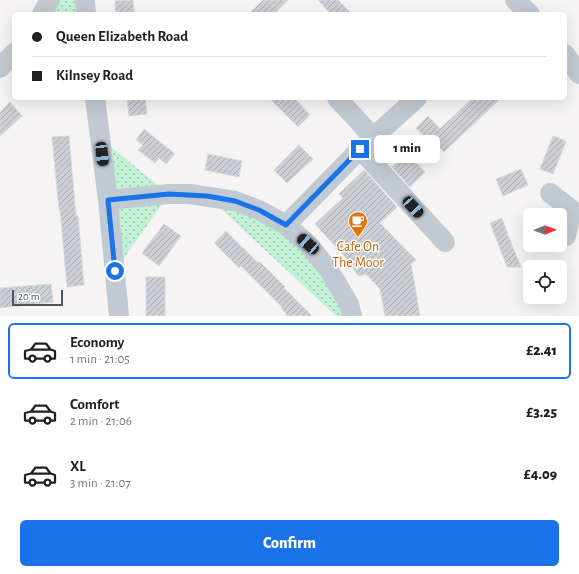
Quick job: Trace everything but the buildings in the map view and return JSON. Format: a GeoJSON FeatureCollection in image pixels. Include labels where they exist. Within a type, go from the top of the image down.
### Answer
{"type":"FeatureCollection","features":[{"type":"Feature","properties":{"kind":"street"},"geometry":{"type":"LineString","coordinates":[[43,12],[50,0]]}},
{"type":"Feature","properties":{"kind":"street"},"geometry":{"type":"LineString","coordinates":[[85,0],[86,12]]}},
{"type":"Feature","properties":{"kind":"street"},"geometry":{"type":"LineString","coordinates":[[0,68],[12,55]]}},
{"type":"Feature","properties":{"kind":"street"},"geometry":{"type":"LineString","coordinates":[[567,57],[579,74]]}},
{"type":"Feature","properties":{"kind":"street"},"geometry":{"type":"LineString","coordinates":[[95,100],[108,200],[119,316]]}},
{"type":"Feature","properties":{"kind":"street"},"geometry":{"type":"LineString","coordinates":[[338,100],[366,143],[445,242]]}},
{"type":"Feature","properties":{"kind":"street"},"geometry":{"type":"LineString","coordinates":[[286,225],[366,143],[415,100]]}},
{"type":"Feature","properties":{"kind":"street"},"geometry":{"type":"LineString","coordinates":[[550,193],[576,209],[567,233]]}},
{"type":"Feature","properties":{"kind":"street"},"geometry":{"type":"LineString","coordinates":[[108,200],[169,194],[207,196],[235,201],[259,210],[286,225],[308,244],[329,270],[349,304],[352,316]]}},
{"type":"Feature","properties":{"kind":"green space"},"geometry":{"type":"Polygon","coordinates":[[[50,0],[85,0],[86,12],[43,12],[50,0]]]}},
{"type":"Feature","properties":{"kind":"green space"},"geometry":{"type":"Polygon","coordinates":[[[100,138],[169,194],[115,271],[100,138]]]}},
{"type":"Feature","properties":{"kind":"green space"},"geometry":{"type":"Polygon","coordinates":[[[207,196],[286,225],[352,316],[336,316],[207,196]]]}},
{"type":"Feature","properties":{"kind":"place","name":"Cafe On The Moor"},"geometry":{"type":"Point","coordinates":[358,238]}},
{"type":"Feature","properties":{"kind":"route"},"geometry":{"type":"LineString","coordinates":[[115,271],[108,200],[169,194],[207,196],[235,201],[259,210],[286,225],[360,149]]}}]}
